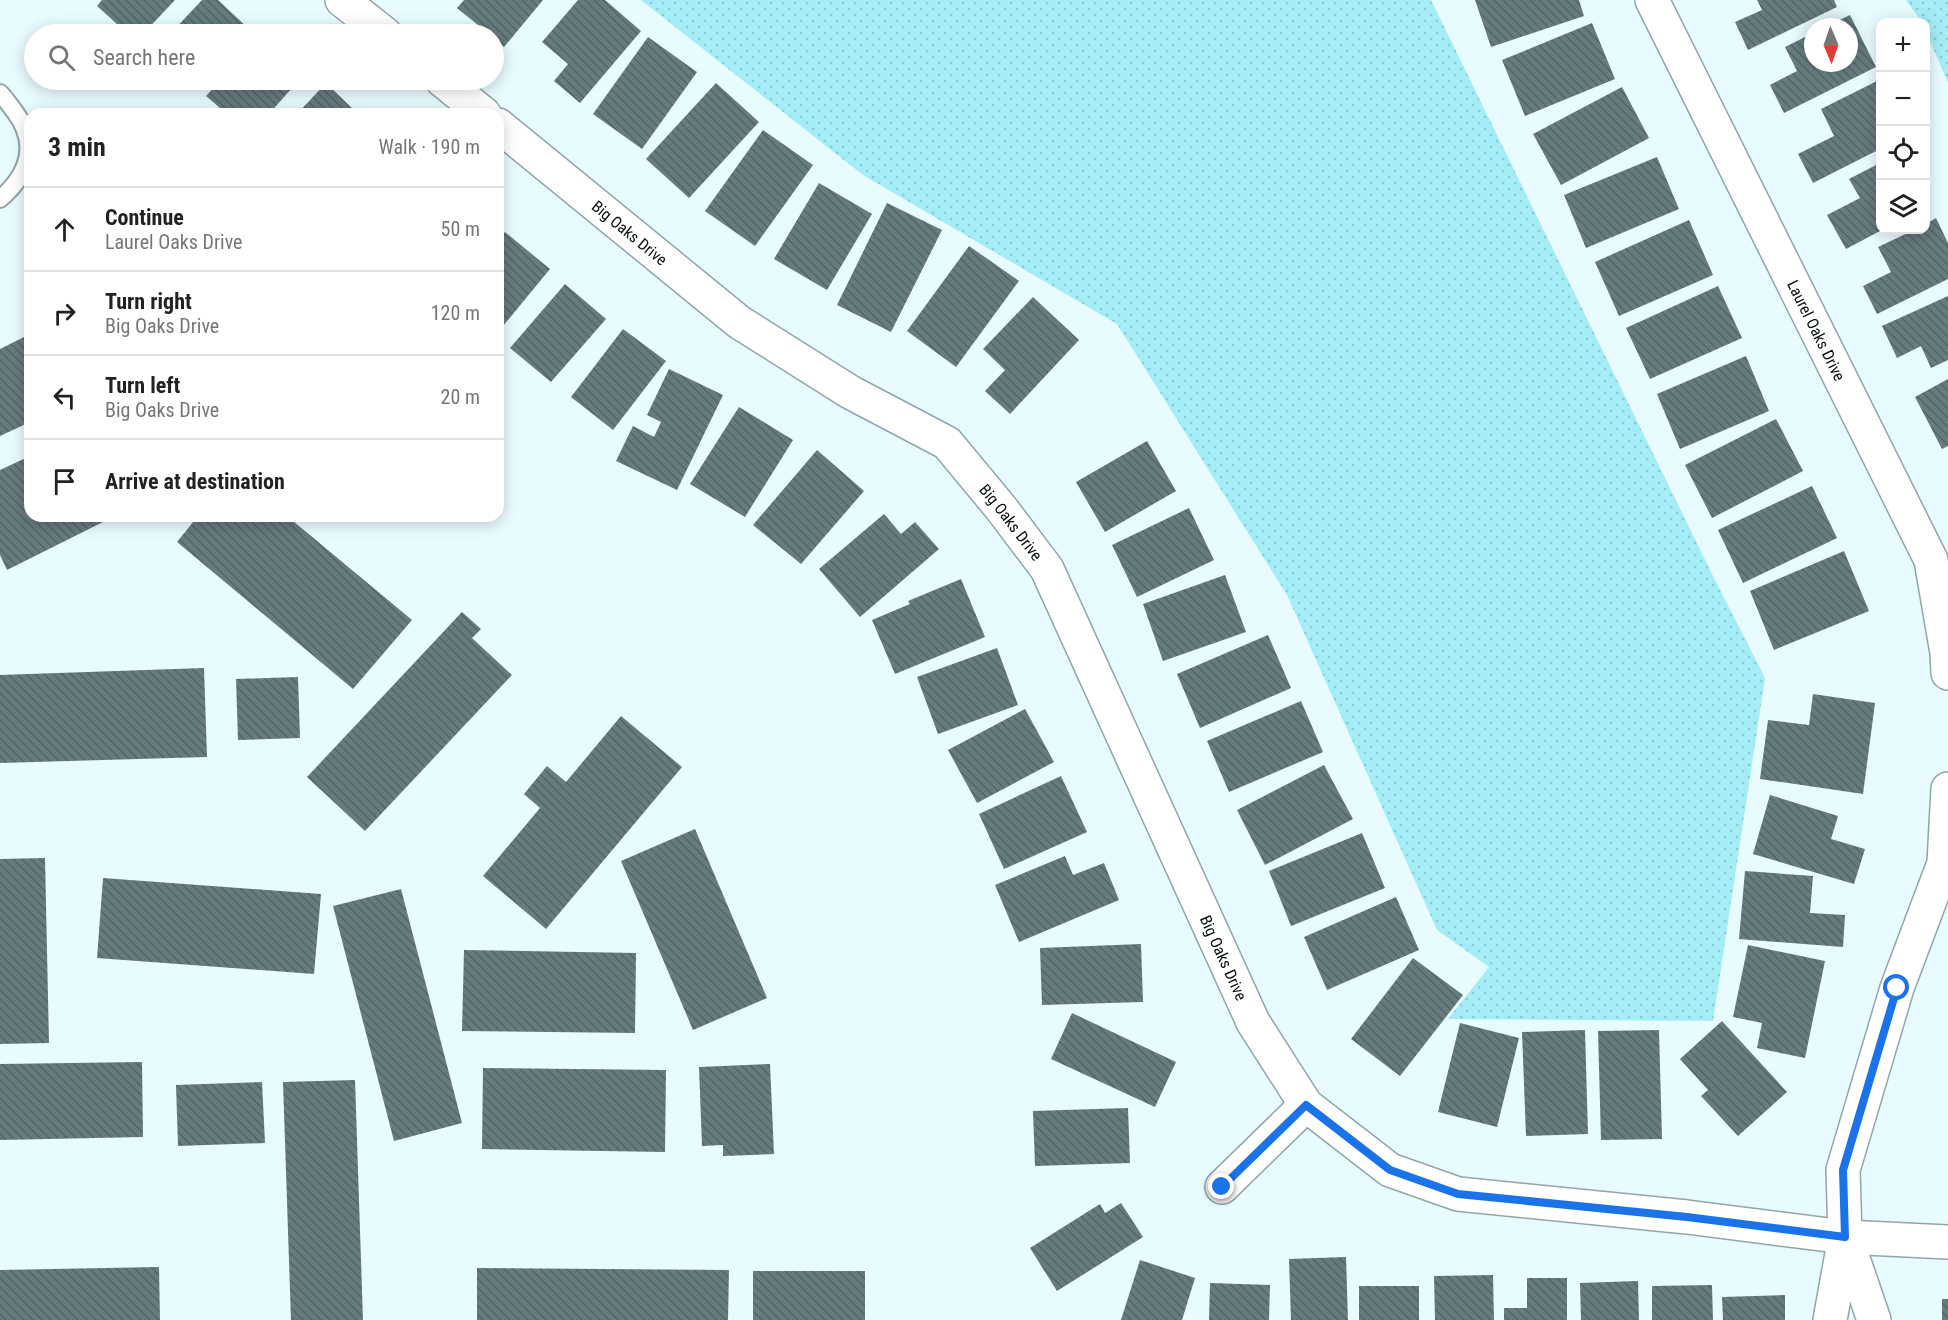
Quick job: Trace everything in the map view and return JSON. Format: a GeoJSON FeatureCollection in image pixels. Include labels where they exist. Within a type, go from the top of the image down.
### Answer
{"type":"FeatureCollection","features":[{"type":"Feature","properties":{"kind":"street"},"geometry":{"type":"LineString","coordinates":[[342,0],[372,24]]}},
{"type":"Feature","properties":{"kind":"street","name":"Laurel Oaks Drive"},"geometry":{"type":"LineString","coordinates":[[1652,0],[1931,560],[1947,653],[1948,672]]}},
{"type":"Feature","properties":{"kind":"street"},"geometry":{"type":"LineString","coordinates":[[454,90],[477,108]]}},
{"type":"Feature","properties":{"kind":"street","name":"Big Oaks Drive"},"geometry":{"type":"LineString","coordinates":[[504,130],[739,322],[850,392],[947,443],[995,500],[1047,569],[1252,1023],[1306,1105],[1390,1170],[1458,1194],[1687,1217],[1845,1237],[1948,1242]]}},
{"type":"Feature","properties":{"kind":"street"},"geometry":{"type":"LineString","coordinates":[[1830,1320],[1845,1237],[1843,1170],[1897,988],[1946,863],[1948,789]]}},
{"type":"Feature","properties":{"kind":"street"},"geometry":{"type":"LineString","coordinates":[[1222,1187],[1306,1105]]}},
{"type":"Feature","properties":{"kind":"street"},"geometry":{"type":"LineString","coordinates":[[1845,1237],[1874,1320]]}},
{"type":"Feature","properties":{"kind":"lane"},"geometry":{"type":"LineString","coordinates":[[0,93],[24,123]]}},
{"type":"Feature","properties":{"kind":"lane"},"geometry":{"type":"LineString","coordinates":[[0,199],[14,187],[24,167]]}},
{"type":"Feature","properties":{"kind":"shaded area"},"geometry":{"type":"Polygon","coordinates":[[[641,0],[1431,0],[1765,678],[1713,1021],[1448,1019],[1489,967],[1437,930],[1287,595],[1117,324],[863,175],[641,0]]]}},
{"type":"Feature","properties":{"kind":"shaded area"},"geometry":{"type":"Polygon","coordinates":[[[1906,0],[1948,0],[1948,83],[1930,40],[1930,18],[1919,18],[1906,0]]]}},
{"type":"Feature","properties":{"kind":"building"},"geometry":{"type":"Polygon","coordinates":[[[102,0],[175,0],[152,24],[117,24],[97,6],[102,0]]]}},
{"type":"Feature","properties":{"kind":"building"},"geometry":{"type":"Polygon","coordinates":[[[202,0],[218,0],[244,24],[179,24],[202,0]]]}},
{"type":"Feature","properties":{"kind":"building"},"geometry":{"type":"Polygon","coordinates":[[[464,0],[543,0],[504,47],[504,24],[477,24],[457,8],[464,0]]]}},
{"type":"Feature","properties":{"kind":"building"},"geometry":{"type":"Polygon","coordinates":[[[578,0],[605,0],[641,31],[580,103],[554,81],[568,64],[542,42],[578,0]]]}},
{"type":"Feature","properties":{"kind":"building"},"geometry":{"type":"Polygon","coordinates":[[[1475,0],[1579,0],[1584,16],[1491,47],[1475,0]]]}},
{"type":"Feature","properties":{"kind":"building"},"geometry":{"type":"Polygon","coordinates":[[[1757,0],[1834,0],[1837,7],[1814,18],[1804,18],[1804,23],[1748,50],[1735,22],[1762,10],[1757,0]]]}},
{"type":"Feature","properties":{"kind":"building"},"geometry":{"type":"Polygon","coordinates":[[[1592,23],[1615,79],[1525,116],[1502,60],[1592,23]]]}},
{"type":"Feature","properties":{"kind":"building"},"geometry":{"type":"Polygon","coordinates":[[[1858,31],[1876,67],[1784,113],[1770,85],[1797,71],[1785,47],[1804,38],[1804,72],[1858,72],[1858,31]]]}},
{"type":"Feature","properties":{"kind":"building"},"geometry":{"type":"Polygon","coordinates":[[[648,37],[697,72],[642,149],[593,114],[648,37]]]}},
{"type":"Feature","properties":{"kind":"building"},"geometry":{"type":"Polygon","coordinates":[[[1876,82],[1876,151],[1813,183],[1798,154],[1834,136],[1821,109],[1876,82]]]}},
{"type":"Feature","properties":{"kind":"building"},"geometry":{"type":"Polygon","coordinates":[[[716,83],[759,122],[689,198],[646,159],[716,83]]]}},
{"type":"Feature","properties":{"kind":"building"},"geometry":{"type":"Polygon","coordinates":[[[1622,87],[1649,138],[1561,185],[1533,134],[1622,87]]]}},
{"type":"Feature","properties":{"kind":"building"},"geometry":{"type":"Polygon","coordinates":[[[212,90],[290,90],[274,108],[220,108],[206,96],[212,90]]]}},
{"type":"Feature","properties":{"kind":"building"},"geometry":{"type":"Polygon","coordinates":[[[319,90],[333,90],[352,108],[303,108],[319,90]]]}},
{"type":"Feature","properties":{"kind":"building"},"geometry":{"type":"Polygon","coordinates":[[[763,130],[813,165],[755,246],[705,211],[763,130]]]}},
{"type":"Feature","properties":{"kind":"building"},"geometry":{"type":"Polygon","coordinates":[[[1657,157],[1679,209],[1586,248],[1564,195],[1657,157]]]}},
{"type":"Feature","properties":{"kind":"building"},"geometry":{"type":"Polygon","coordinates":[[[1876,165],[1876,233],[1846,249],[1827,215],[1860,198],[1849,179],[1876,165]]]}},
{"type":"Feature","properties":{"kind":"building"},"geometry":{"type":"Polygon","coordinates":[[[819,183],[872,214],[827,290],[774,259],[819,183]]]}},
{"type":"Feature","properties":{"kind":"building"},"geometry":{"type":"Polygon","coordinates":[[[887,203],[942,230],[891,332],[837,305],[887,203]]]}},
{"type":"Feature","properties":{"kind":"building"},"geometry":{"type":"Polygon","coordinates":[[[1936,218],[1948,243],[1948,279],[1877,314],[1863,286],[1891,272],[1878,247],[1906,234],[1930,234],[1930,222],[1936,218]]]}},
{"type":"Feature","properties":{"kind":"building"},"geometry":{"type":"Polygon","coordinates":[[[1689,220],[1713,275],[1619,316],[1595,262],[1689,220]]]}},
{"type":"Feature","properties":{"kind":"building"},"geometry":{"type":"Polygon","coordinates":[[[504,233],[550,269],[504,325],[504,233]]]}},
{"type":"Feature","properties":{"kind":"building"},"geometry":{"type":"Polygon","coordinates":[[[969,246],[1019,281],[956,367],[907,331],[969,246]]]}},
{"type":"Feature","properties":{"kind":"building"},"geometry":{"type":"Polygon","coordinates":[[[565,284],[606,319],[551,382],[510,348],[565,284]]]}},
{"type":"Feature","properties":{"kind":"building"},"geometry":{"type":"Polygon","coordinates":[[[1718,286],[1742,338],[1650,379],[1626,328],[1718,286]]]}},
{"type":"Feature","properties":{"kind":"building"},"geometry":{"type":"Polygon","coordinates":[[[1948,296],[1948,360],[1931,368],[1921,346],[1897,358],[1882,326],[1948,296]]]}},
{"type":"Feature","properties":{"kind":"building"},"geometry":{"type":"Polygon","coordinates":[[[1033,297],[1079,340],[1010,414],[985,391],[1005,370],[983,349],[1033,297]]]}},
{"type":"Feature","properties":{"kind":"building"},"geometry":{"type":"Polygon","coordinates":[[[623,329],[666,361],[613,430],[571,397],[623,329]]]}},
{"type":"Feature","properties":{"kind":"building"},"geometry":{"type":"Polygon","coordinates":[[[24,337],[24,425],[0,436],[0,349],[24,337]]]}},
{"type":"Feature","properties":{"kind":"building"},"geometry":{"type":"Polygon","coordinates":[[[1746,356],[1769,411],[1680,449],[1657,394],[1746,356]]]}},
{"type":"Feature","properties":{"kind":"building"},"geometry":{"type":"Polygon","coordinates":[[[669,369],[723,395],[677,490],[616,461],[633,426],[654,437],[661,422],[647,415],[669,369]]]}},
{"type":"Feature","properties":{"kind":"building"},"geometry":{"type":"Polygon","coordinates":[[[1948,379],[1948,446],[1942,449],[1915,397],[1948,379]]]}},
{"type":"Feature","properties":{"kind":"building"},"geometry":{"type":"Polygon","coordinates":[[[739,407],[793,440],[745,517],[690,484],[739,407]]]}},
{"type":"Feature","properties":{"kind":"building"},"geometry":{"type":"Polygon","coordinates":[[[1776,419],[1803,471],[1712,518],[1685,465],[1776,419]]]}},
{"type":"Feature","properties":{"kind":"building"},"geometry":{"type":"Polygon","coordinates":[[[1147,441],[1176,491],[1105,532],[1076,482],[1147,441]]]}},
{"type":"Feature","properties":{"kind":"building"},"geometry":{"type":"Polygon","coordinates":[[[817,450],[864,491],[801,564],[753,525],[817,450]]]}},
{"type":"Feature","properties":{"kind":"building"},"geometry":{"type":"Polygon","coordinates":[[[24,459],[24,522],[103,522],[7,570],[0,555],[0,470],[24,459]]]}},
{"type":"Feature","properties":{"kind":"building"},"geometry":{"type":"Polygon","coordinates":[[[1812,486],[1837,538],[1743,583],[1718,530],[1812,486]]]}},
{"type":"Feature","properties":{"kind":"building"},"geometry":{"type":"Polygon","coordinates":[[[1189,508],[1214,560],[1137,597],[1112,545],[1189,508]]]}},
{"type":"Feature","properties":{"kind":"building"},"geometry":{"type":"Polygon","coordinates":[[[884,514],[901,534],[915,522],[939,549],[860,617],[819,569],[884,514]]]}},
{"type":"Feature","properties":{"kind":"building"},"geometry":{"type":"Polygon","coordinates":[[[193,522],[294,522],[412,620],[353,689],[177,542],[193,522]]]}},
{"type":"Feature","properties":{"kind":"building"},"geometry":{"type":"Polygon","coordinates":[[[1844,551],[1869,611],[1774,650],[1750,591],[1844,551]]]}},
{"type":"Feature","properties":{"kind":"building"},"geometry":{"type":"Polygon","coordinates":[[[1225,575],[1246,632],[1163,661],[1143,604],[1225,575]]]}},
{"type":"Feature","properties":{"kind":"building"},"geometry":{"type":"Polygon","coordinates":[[[961,579],[985,637],[895,674],[872,620],[910,604],[908,601],[961,579]]]}},
{"type":"Feature","properties":{"kind":"building"},"geometry":{"type":"Polygon","coordinates":[[[462,612],[481,629],[472,638],[512,675],[365,831],[307,777],[462,612]]]}},
{"type":"Feature","properties":{"kind":"building"},"geometry":{"type":"Polygon","coordinates":[[[1268,635],[1291,688],[1200,728],[1177,674],[1268,635]]]}},
{"type":"Feature","properties":{"kind":"building"},"geometry":{"type":"Polygon","coordinates":[[[997,648],[1018,705],[938,734],[917,677],[997,648]]]}},
{"type":"Feature","properties":{"kind":"building"},"geometry":{"type":"Polygon","coordinates":[[[204,668],[207,757],[0,763],[0,675],[204,668]]]}},
{"type":"Feature","properties":{"kind":"building"},"geometry":{"type":"Polygon","coordinates":[[[298,677],[300,738],[238,740],[236,679],[298,677]]]}},
{"type":"Feature","properties":{"kind":"building"},"geometry":{"type":"Polygon","coordinates":[[[1813,694],[1875,703],[1863,794],[1760,779],[1768,720],[1809,725],[1813,694]]]}},
{"type":"Feature","properties":{"kind":"building"},"geometry":{"type":"Polygon","coordinates":[[[1301,701],[1323,752],[1229,792],[1207,741],[1301,701]]]}},
{"type":"Feature","properties":{"kind":"building"},"geometry":{"type":"Polygon","coordinates":[[[1025,709],[1054,762],[977,803],[948,750],[1025,709]]]}},
{"type":"Feature","properties":{"kind":"building"},"geometry":{"type":"Polygon","coordinates":[[[621,716],[682,767],[546,929],[483,876],[540,808],[524,794],[547,766],[566,782],[621,716]]]}},
{"type":"Feature","properties":{"kind":"building"},"geometry":{"type":"Polygon","coordinates":[[[1324,765],[1353,819],[1265,865],[1237,810],[1324,765]]]}},
{"type":"Feature","properties":{"kind":"building"},"geometry":{"type":"Polygon","coordinates":[[[1061,776],[1087,832],[1004,869],[979,814],[1061,776]]]}},
{"type":"Feature","properties":{"kind":"building"},"geometry":{"type":"Polygon","coordinates":[[[1770,795],[1838,816],[1831,839],[1865,849],[1854,884],[1753,854],[1770,795]]]}},
{"type":"Feature","properties":{"kind":"building"},"geometry":{"type":"Polygon","coordinates":[[[695,829],[767,998],[693,1030],[621,861],[695,829]]]}},
{"type":"Feature","properties":{"kind":"building"},"geometry":{"type":"Polygon","coordinates":[[[1362,833],[1385,888],[1291,926],[1269,871],[1362,833]]]}},
{"type":"Feature","properties":{"kind":"building"},"geometry":{"type":"Polygon","coordinates":[[[1065,856],[1073,875],[1104,863],[1119,900],[1019,942],[995,885],[1065,856]]]}},
{"type":"Feature","properties":{"kind":"building"},"geometry":{"type":"Polygon","coordinates":[[[45,858],[49,1043],[0,1044],[0,859],[45,858]]]}},
{"type":"Feature","properties":{"kind":"building"},"geometry":{"type":"Polygon","coordinates":[[[1745,871],[1813,876],[1810,913],[1845,915],[1843,947],[1739,939],[1745,871]]]}},
{"type":"Feature","properties":{"kind":"building"},"geometry":{"type":"Polygon","coordinates":[[[103,878],[321,894],[314,974],[97,958],[103,878]]]}},
{"type":"Feature","properties":{"kind":"building"},"geometry":{"type":"Polygon","coordinates":[[[401,889],[462,1123],[394,1141],[333,906],[401,889]]]}},
{"type":"Feature","properties":{"kind":"building"},"geometry":{"type":"Polygon","coordinates":[[[1396,897],[1419,950],[1327,990],[1304,937],[1396,897]]]}},
{"type":"Feature","properties":{"kind":"building"},"geometry":{"type":"Polygon","coordinates":[[[1141,944],[1143,1002],[1042,1005],[1040,948],[1141,944]]]}},
{"type":"Feature","properties":{"kind":"building"},"geometry":{"type":"Polygon","coordinates":[[[1748,945],[1825,961],[1805,1058],[1757,1048],[1762,1023],[1733,1017],[1748,945]]]}},
{"type":"Feature","properties":{"kind":"building"},"geometry":{"type":"Polygon","coordinates":[[[464,950],[636,953],[635,1033],[462,1031],[464,950]]]}},
{"type":"Feature","properties":{"kind":"building"},"geometry":{"type":"Polygon","coordinates":[[[1413,958],[1463,995],[1400,1076],[1351,1039],[1413,958]]]}},
{"type":"Feature","properties":{"kind":"building"},"geometry":{"type":"Polygon","coordinates":[[[1072,1013],[1176,1062],[1155,1107],[1051,1059],[1072,1013]]]}},
{"type":"Feature","properties":{"kind":"building"},"geometry":{"type":"Polygon","coordinates":[[[1722,1021],[1787,1092],[1738,1136],[1701,1096],[1708,1090],[1680,1059],[1722,1021]]]}},
{"type":"Feature","properties":{"kind":"building"},"geometry":{"type":"Polygon","coordinates":[[[1460,1023],[1519,1038],[1497,1127],[1438,1112],[1460,1023]]]}},
{"type":"Feature","properties":{"kind":"building"},"geometry":{"type":"Polygon","coordinates":[[[1585,1030],[1588,1134],[1526,1136],[1522,1032],[1585,1030]]]}},
{"type":"Feature","properties":{"kind":"building"},"geometry":{"type":"Polygon","coordinates":[[[1659,1030],[1662,1139],[1601,1140],[1598,1031],[1659,1030]]]}},
{"type":"Feature","properties":{"kind":"building"},"geometry":{"type":"Polygon","coordinates":[[[142,1062],[143,1137],[0,1140],[0,1064],[142,1062]]]}},
{"type":"Feature","properties":{"kind":"building"},"geometry":{"type":"Polygon","coordinates":[[[770,1064],[774,1154],[723,1156],[723,1145],[702,1146],[699,1067],[770,1064]]]}},
{"type":"Feature","properties":{"kind":"building"},"geometry":{"type":"Polygon","coordinates":[[[483,1068],[666,1070],[665,1152],[482,1149],[483,1068]]]}},
{"type":"Feature","properties":{"kind":"building"},"geometry":{"type":"Polygon","coordinates":[[[355,1080],[363,1320],[291,1320],[283,1082],[355,1080]]]}},
{"type":"Feature","properties":{"kind":"building"},"geometry":{"type":"Polygon","coordinates":[[[262,1082],[265,1143],[178,1146],[176,1085],[262,1082]]]}},
{"type":"Feature","properties":{"kind":"building"},"geometry":{"type":"Polygon","coordinates":[[[1128,1108],[1130,1163],[1035,1166],[1033,1111],[1128,1108]]]}},
{"type":"Feature","properties":{"kind":"building"},"geometry":{"type":"Polygon","coordinates":[[[1121,1203],[1143,1237],[1057,1291],[1030,1248],[1100,1204],[1105,1213],[1121,1203]]]}},
{"type":"Feature","properties":{"kind":"building"},"geometry":{"type":"Polygon","coordinates":[[[1346,1257],[1348,1320],[1291,1320],[1289,1259],[1346,1257]]]}},
{"type":"Feature","properties":{"kind":"building"},"geometry":{"type":"Polygon","coordinates":[[[1140,1260],[1195,1278],[1182,1320],[1121,1320],[1140,1260]]]}},
{"type":"Feature","properties":{"kind":"building"},"geometry":{"type":"Polygon","coordinates":[[[159,1267],[160,1320],[0,1320],[0,1270],[159,1267]]]}},
{"type":"Feature","properties":{"kind":"building"},"geometry":{"type":"Polygon","coordinates":[[[477,1268],[729,1270],[728,1320],[477,1320],[477,1268]]]}},
{"type":"Feature","properties":{"kind":"building"},"geometry":{"type":"Polygon","coordinates":[[[753,1271],[865,1271],[865,1320],[753,1320],[753,1271]]]}},
{"type":"Feature","properties":{"kind":"building"},"geometry":{"type":"Polygon","coordinates":[[[1493,1275],[1494,1320],[1435,1320],[1434,1276],[1493,1275]]]}},
{"type":"Feature","properties":{"kind":"building"},"geometry":{"type":"Polygon","coordinates":[[[1527,1278],[1567,1278],[1567,1320],[1504,1320],[1504,1308],[1527,1308],[1527,1278]]]}},
{"type":"Feature","properties":{"kind":"building"},"geometry":{"type":"Polygon","coordinates":[[[1638,1281],[1639,1320],[1581,1320],[1580,1283],[1638,1281]]]}},
{"type":"Feature","properties":{"kind":"building"},"geometry":{"type":"Polygon","coordinates":[[[1210,1283],[1270,1285],[1269,1320],[1209,1320],[1210,1283]]]}},
{"type":"Feature","properties":{"kind":"building"},"geometry":{"type":"Polygon","coordinates":[[[1712,1285],[1713,1320],[1652,1320],[1652,1286],[1712,1285]]]}},
{"type":"Feature","properties":{"kind":"building"},"geometry":{"type":"Polygon","coordinates":[[[1359,1286],[1419,1286],[1419,1320],[1359,1320],[1359,1286]]]}},
{"type":"Feature","properties":{"kind":"building"},"geometry":{"type":"Polygon","coordinates":[[[1785,1295],[1785,1320],[1723,1320],[1722,1297],[1785,1295]]]}},
{"type":"Feature","properties":{"kind":"building"},"geometry":{"type":"Polygon","coordinates":[[[1942,1299],[1948,1299],[1948,1320],[1942,1320],[1942,1299]]]}},
{"type":"Feature","properties":{"kind":"route"},"geometry":{"type":"LineString","coordinates":[[1222,1187],[1306,1105],[1390,1170],[1458,1194],[1687,1217],[1845,1237],[1843,1170],[1897,988]]}}]}
